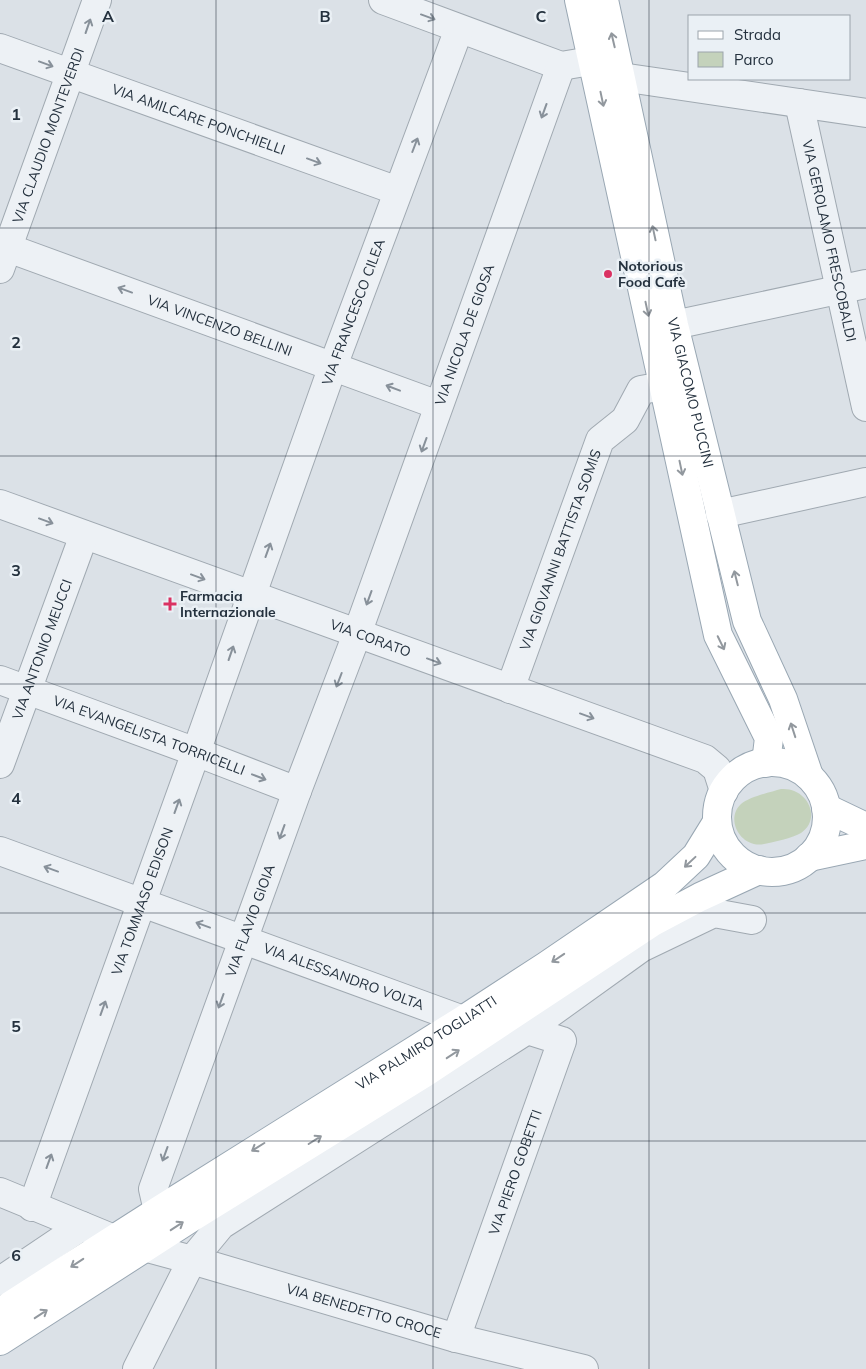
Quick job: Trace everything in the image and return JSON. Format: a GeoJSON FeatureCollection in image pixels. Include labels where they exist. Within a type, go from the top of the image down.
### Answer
{"type":"FeatureCollection","features":[{"type":"Feature","properties":{"kind":"main road","name":"VIA GIACOMO PUCCINI"},"geometry":{"type":"LineString","coordinates":[[579,0],[594,61],[718,635],[768,738],[766,763]]}},
{"type":"Feature","properties":{"kind":"main road","name":"VIA GIACOMO PUCCINI"},"geometry":{"type":"LineString","coordinates":[[604,0],[674,325],[747,621],[783,699],[808,776]]}},
{"type":"Feature","properties":{"kind":"main road"},"geometry":{"type":"LineString","coordinates":[[766,763],[781,763],[796,768],[808,776],[820,790],[826,808],[826,826],[820,843],[809,857],[794,867],[777,872],[759,870],[743,864],[730,853],[721,838],[717,822],[718,805],[724,791],[733,779],[744,770],[766,763]]}},
{"type":"Feature","properties":{"kind":"main road"},"geometry":{"type":"LineString","coordinates":[[826,808],[866,827]]}},
{"type":"Feature","properties":{"kind":"main road","name":"VIA PALMIRO TOGLIATTI"},"geometry":{"type":"LineString","coordinates":[[0,1312],[158,1210],[463,1020],[665,886],[696,856],[717,822]]}},
{"type":"Feature","properties":{"kind":"main road"},"geometry":{"type":"LineString","coordinates":[[809,857],[866,845]]}},
{"type":"Feature","properties":{"kind":"main road","name":"VIA PALMIRO TOGLIATTI"},"geometry":{"type":"LineString","coordinates":[[0,1341],[144,1248],[426,1072],[651,924],[700,897],[759,870]]}},
{"type":"Feature","properties":{"kind":"main road"},"geometry":{"type":"LineString","coordinates":[[114,1239],[144,1248]]}},
{"type":"Feature","properties":{"kind":"street","name":"VIA CLAUDIO MONTEVERDI"},"geometry":{"type":"LineString","coordinates":[[3,254],[72,74],[97,0]]}},
{"type":"Feature","properties":{"kind":"street"},"geometry":{"type":"LineString","coordinates":[[383,0],[561,66],[594,61]]}},
{"type":"Feature","properties":{"kind":"street","name":"VIA FRANCESCO CILEA"},"geometry":{"type":"LineString","coordinates":[[251,596],[333,366],[459,29]]}},
{"type":"Feature","properties":{"kind":"street","name":"VIA AMILCARE PONCHIELLI"},"geometry":{"type":"LineString","coordinates":[[0,48],[398,191]]}},
{"type":"Feature","properties":{"kind":"street","name":"VIA NICOLA DE GIOSA"},"geometry":{"type":"LineString","coordinates":[[357,634],[561,66]]}},
{"type":"Feature","properties":{"kind":"street"},"geometry":{"type":"LineString","coordinates":[[621,77],[866,113]]}},
{"type":"Feature","properties":{"kind":"street","name":"VIA GEROLAMO FRESCOBALDI"},"geometry":{"type":"LineString","coordinates":[[799,103],[866,407]]}},
{"type":"Feature","properties":{"kind":"street","name":"VIA VINCENZO BELLINI"},"geometry":{"type":"LineString","coordinates":[[3,254],[333,366],[438,405]]}},
{"type":"Feature","properties":{"kind":"street"},"geometry":{"type":"LineString","coordinates":[[674,325],[866,284]]}},
{"type":"Feature","properties":{"kind":"street","name":"VIA GIOVANNI BATTISTA SOMIS"},"geometry":{"type":"LineString","coordinates":[[510,689],[600,440],[625,420],[641,390],[663,386]]}},
{"type":"Feature","properties":{"kind":"street"},"geometry":{"type":"LineString","coordinates":[[720,514],[866,482]]}},
{"type":"Feature","properties":{"kind":"street","name":"VIA CORATO"},"geometry":{"type":"LineString","coordinates":[[0,504],[705,759],[717,769],[724,791]]}},
{"type":"Feature","properties":{"kind":"street","name":"VIA ANTONIO MEUCCI"},"geometry":{"type":"LineString","coordinates":[[0,764],[84,535]]}},
{"type":"Feature","properties":{"kind":"street","name":"VIA TOMMASO EDISON"},"geometry":{"type":"LineString","coordinates":[[32,1207],[251,596]]}},
{"type":"Feature","properties":{"kind":"street","name":"VIA FLAVIO GIOIA"},"geometry":{"type":"LineString","coordinates":[[158,1210],[153,1189],[296,792],[357,634]]}},
{"type":"Feature","properties":{"kind":"street","name":"VIA EVANGELISTA TORRICELLI"},"geometry":{"type":"LineString","coordinates":[[0,680],[196,752],[296,792]]}},
{"type":"Feature","properties":{"kind":"street","name":"VIA ALESSANDRO VOLTA"},"geometry":{"type":"LineString","coordinates":[[0,850],[463,1020]]}},
{"type":"Feature","properties":{"kind":"street"},"geometry":{"type":"LineString","coordinates":[[137,1369],[192,1260],[221,1225],[527,1030],[641,948],[714,914],[752,920]]}},
{"type":"Feature","properties":{"kind":"street","name":"VIA PIERO GOBETTI"},"geometry":{"type":"LineString","coordinates":[[456,1338],[562,1040],[527,1030]]}},
{"type":"Feature","properties":{"kind":"street"},"geometry":{"type":"LineString","coordinates":[[0,1192],[32,1207],[114,1239]]}},
{"type":"Feature","properties":{"kind":"street"},"geometry":{"type":"LineString","coordinates":[[0,1281],[82,1226]]}},
{"type":"Feature","properties":{"kind":"street","name":"VIA BENEDETTO CROCE"},"geometry":{"type":"LineString","coordinates":[[144,1248],[192,1260],[456,1338],[584,1369]]}},
{"type":"Feature","properties":{"kind":"green space"},"geometry":{"type":"Polygon","coordinates":[[[781,789],[798,793],[805,798],[811,812],[811,820],[807,827],[797,835],[764,844],[749,842],[743,838],[738,832],[734,818],[741,804],[749,799],[781,789]]]}},
{"type":"Feature","properties":{"kind":"place","name":"Notorious Food Cafè"},"geometry":{"type":"Point","coordinates":[608,274]}},
{"type":"Feature","properties":{"kind":"place","name":"Farmacia Internazionale"},"geometry":{"type":"Point","coordinates":[170,604]}}]}
